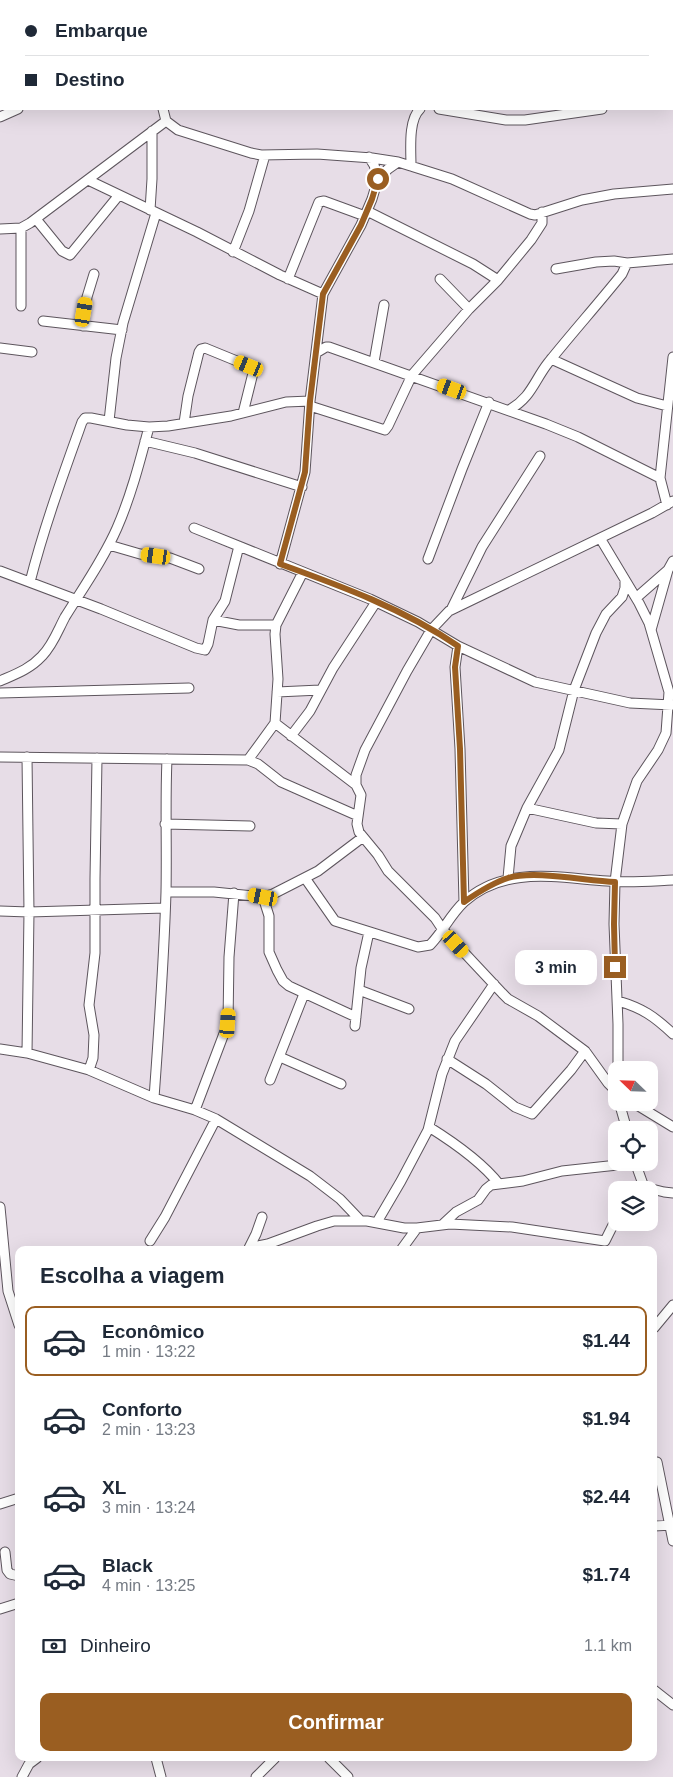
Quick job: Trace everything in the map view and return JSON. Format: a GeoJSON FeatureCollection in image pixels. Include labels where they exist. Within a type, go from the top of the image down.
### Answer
{"type":"FeatureCollection","features":[{"type":"Feature","properties":{"kind":"street"},"geometry":{"type":"LineString","coordinates":[[0,117],[16,110]]}},
{"type":"Feature","properties":{"kind":"street"},"geometry":{"type":"LineString","coordinates":[[163,110],[166,122],[178,130],[251,153],[264,155],[317,154],[369,157],[398,162],[452,179],[530,214],[582,200],[614,194],[673,189]]}},
{"type":"Feature","properties":{"kind":"street"},"geometry":{"type":"LineString","coordinates":[[411,166],[413,122],[419,110]]}},
{"type":"Feature","properties":{"kind":"street"},"geometry":{"type":"LineString","coordinates":[[452,110],[506,120],[525,120],[595,110]]}},
{"type":"Feature","properties":{"kind":"street"},"geometry":{"type":"LineString","coordinates":[[0,229],[21,228],[36,219],[166,122]]}},
{"type":"Feature","properties":{"kind":"street"},"geometry":{"type":"LineString","coordinates":[[109,420],[122,330],[153,211],[152,131]]}},
{"type":"Feature","properties":{"kind":"street"},"geometry":{"type":"LineString","coordinates":[[233,252],[249,211],[264,155]]}},
{"type":"Feature","properties":{"kind":"street"},"geometry":{"type":"LineString","coordinates":[[369,157],[374,165],[378,179]]}},
{"type":"Feature","properties":{"kind":"street"},"geometry":{"type":"LineString","coordinates":[[280,564],[305,472],[310,403],[323,294],[366,213],[378,179],[398,162]]}},
{"type":"Feature","properties":{"kind":"street"},"geometry":{"type":"LineString","coordinates":[[88,180],[288,279],[323,294]]}},
{"type":"Feature","properties":{"kind":"street"},"geometry":{"type":"LineString","coordinates":[[36,219],[62,251],[70,255],[119,195]]}},
{"type":"Feature","properties":{"kind":"street"},"geometry":{"type":"LineString","coordinates":[[288,279],[319,202],[324,201],[366,213],[466,260],[498,280]]}},
{"type":"Feature","properties":{"kind":"street"},"geometry":{"type":"LineString","coordinates":[[30,582],[43,532],[85,418],[149,427],[243,413],[286,402],[310,403],[385,430],[412,375],[469,309],[498,280],[540,228],[542,212]]}},
{"type":"Feature","properties":{"kind":"street"},"geometry":{"type":"LineString","coordinates":[[21,228],[21,306]]}},
{"type":"Feature","properties":{"kind":"street"},"geometry":{"type":"LineString","coordinates":[[556,269],[596,262],[614,261],[627,263],[673,259]]}},
{"type":"Feature","properties":{"kind":"street"},"geometry":{"type":"LineString","coordinates":[[509,410],[520,404],[528,396],[551,360],[622,274],[627,263]]}},
{"type":"Feature","properties":{"kind":"street"},"geometry":{"type":"LineString","coordinates":[[83,326],[87,297],[94,274]]}},
{"type":"Feature","properties":{"kind":"street"},"geometry":{"type":"LineString","coordinates":[[440,279],[469,309]]}},
{"type":"Feature","properties":{"kind":"street"},"geometry":{"type":"LineString","coordinates":[[374,362],[384,305]]}},
{"type":"Feature","properties":{"kind":"street"},"geometry":{"type":"LineString","coordinates":[[43,321],[122,330]]}},
{"type":"Feature","properties":{"kind":"street"},"geometry":{"type":"LineString","coordinates":[[316,353],[329,347],[489,402],[578,437],[660,478]]}},
{"type":"Feature","properties":{"kind":"street"},"geometry":{"type":"LineString","coordinates":[[0,348],[32,352]]}},
{"type":"Feature","properties":{"kind":"street"},"geometry":{"type":"LineString","coordinates":[[184,423],[198,352],[205,348],[249,366],[252,369],[253,373],[243,413]]}},
{"type":"Feature","properties":{"kind":"street"},"geometry":{"type":"LineString","coordinates":[[452,608],[476,599],[670,503],[660,478],[673,356]]}},
{"type":"Feature","properties":{"kind":"street"},"geometry":{"type":"LineString","coordinates":[[551,360],[637,398],[667,406]]}},
{"type":"Feature","properties":{"kind":"street"},"geometry":{"type":"LineString","coordinates":[[428,559],[489,402]]}},
{"type":"Feature","properties":{"kind":"street"},"geometry":{"type":"LineString","coordinates":[[0,681],[20,673],[47,650],[109,544],[124,510],[149,427]]}},
{"type":"Feature","properties":{"kind":"street"},"geometry":{"type":"LineString","coordinates":[[146,440],[302,486]]}},
{"type":"Feature","properties":{"kind":"street"},"geometry":{"type":"LineString","coordinates":[[356,785],[356,775],[365,750],[430,630],[452,608],[482,547],[540,456]]}},
{"type":"Feature","properties":{"kind":"street"},"geometry":{"type":"LineString","coordinates":[[194,528],[376,602],[418,622],[458,646],[535,682],[630,703],[670,704]]}},
{"type":"Feature","properties":{"kind":"street"},"geometry":{"type":"LineString","coordinates":[[600,538],[636,597],[651,630],[669,692],[670,704],[666,733],[658,750],[637,781],[622,824],[615,882],[614,924],[618,1001],[618,1061]]}},
{"type":"Feature","properties":{"kind":"street"},"geometry":{"type":"LineString","coordinates":[[109,544],[140,554],[170,558],[200,568]]}},
{"type":"Feature","properties":{"kind":"street"},"geometry":{"type":"LineString","coordinates":[[0,571],[205,650],[213,620],[225,601],[239,546]]}},
{"type":"Feature","properties":{"kind":"street"},"geometry":{"type":"LineString","coordinates":[[651,630],[668,570],[673,561]]}},
{"type":"Feature","properties":{"kind":"street"},"geometry":{"type":"LineString","coordinates":[[622,597],[636,597],[668,570]]}},
{"type":"Feature","properties":{"kind":"street"},"geometry":{"type":"LineString","coordinates":[[248,760],[275,723],[278,680],[276,624],[303,572]]}},
{"type":"Feature","properties":{"kind":"street"},"geometry":{"type":"LineString","coordinates":[[508,878],[511,846],[527,808],[558,750],[574,690],[599,627],[606,614],[622,597],[625,580]]}},
{"type":"Feature","properties":{"kind":"street"},"geometry":{"type":"LineString","coordinates":[[291,736],[310,711],[320,690],[376,602]]}},
{"type":"Feature","properties":{"kind":"street"},"geometry":{"type":"LineString","coordinates":[[213,620],[239,625],[276,624]]}},
{"type":"Feature","properties":{"kind":"street"},"geometry":{"type":"LineString","coordinates":[[458,646],[455,667],[460,749],[464,902]]}},
{"type":"Feature","properties":{"kind":"street"},"geometry":{"type":"LineString","coordinates":[[669,692],[673,682]]}},
{"type":"Feature","properties":{"kind":"street"},"geometry":{"type":"LineString","coordinates":[[0,693],[189,688]]}},
{"type":"Feature","properties":{"kind":"street"},"geometry":{"type":"LineString","coordinates":[[277,692],[320,690]]}},
{"type":"Feature","properties":{"kind":"street"},"geometry":{"type":"LineString","coordinates":[[275,723],[356,785],[361,795],[356,824],[359,832],[392,876],[435,918],[443,930],[508,999],[538,1016],[586,1051],[608,1083]]}},
{"type":"Feature","properties":{"kind":"street"},"geometry":{"type":"LineString","coordinates":[[0,757],[248,760],[258,764],[281,782],[358,816]]}},
{"type":"Feature","properties":{"kind":"street"},"geometry":{"type":"LineString","coordinates":[[27,757],[30,912],[27,1053]]}},
{"type":"Feature","properties":{"kind":"street"},"geometry":{"type":"LineString","coordinates":[[90,1070],[93,1058],[94,1035],[89,1005],[96,953],[94,879],[97,758]]}},
{"type":"Feature","properties":{"kind":"street"},"geometry":{"type":"LineString","coordinates":[[154,1098],[163,989],[167,759]]}},
{"type":"Feature","properties":{"kind":"street"},"geometry":{"type":"LineString","coordinates":[[527,808],[596,823],[622,824]]}},
{"type":"Feature","properties":{"kind":"street"},"geometry":{"type":"LineString","coordinates":[[165,824],[250,826]]}},
{"type":"Feature","properties":{"kind":"street"},"geometry":{"type":"LineString","coordinates":[[166,892],[234,893],[263,897],[274,894],[305,878],[338,857],[364,837]]}},
{"type":"Feature","properties":{"kind":"street"},"geometry":{"type":"LineString","coordinates":[[305,878],[335,921],[418,947],[430,944],[464,902],[478,892],[508,878],[532,876],[615,882],[673,880]]}},
{"type":"Feature","properties":{"kind":"street"},"geometry":{"type":"LineString","coordinates":[[195,1110],[228,1023],[229,948],[234,893]]}},
{"type":"Feature","properties":{"kind":"street"},"geometry":{"type":"LineString","coordinates":[[263,897],[269,916],[269,952],[283,981],[355,1022],[361,968],[369,932]]}},
{"type":"Feature","properties":{"kind":"street"},"geometry":{"type":"LineString","coordinates":[[0,911],[30,912],[165,908]]}},
{"type":"Feature","properties":{"kind":"street"},"geometry":{"type":"LineString","coordinates":[[435,918],[451,917]]}},
{"type":"Feature","properties":{"kind":"street"},"geometry":{"type":"LineString","coordinates":[[377,1222],[412,1162],[429,1127],[447,1060],[455,1041],[494,984]]}},
{"type":"Feature","properties":{"kind":"street"},"geometry":{"type":"LineString","coordinates":[[359,990],[409,1009]]}},
{"type":"Feature","properties":{"kind":"street"},"geometry":{"type":"LineString","coordinates":[[270,1080],[304,994]]}},
{"type":"Feature","properties":{"kind":"street"},"geometry":{"type":"LineString","coordinates":[[618,1001],[639,1008],[657,1019],[673,1034]]}},
{"type":"Feature","properties":{"kind":"street"},"geometry":{"type":"LineString","coordinates":[[0,1049],[27,1053],[90,1070],[154,1098],[195,1110],[216,1119],[310,1176],[340,1199],[361,1221]]}},
{"type":"Feature","properties":{"kind":"street"},"geometry":{"type":"LineString","coordinates":[[447,1060],[486,1084],[516,1107],[532,1114],[586,1051]]}},
{"type":"Feature","properties":{"kind":"street"},"geometry":{"type":"LineString","coordinates":[[280,1056],[342,1084]]}},
{"type":"Feature","properties":{"kind":"street"},"geometry":{"type":"LineString","coordinates":[[647,1111],[673,1127]]}},
{"type":"Feature","properties":{"kind":"street"},"geometry":{"type":"LineString","coordinates":[[150,1241],[165,1217],[216,1119]]}},
{"type":"Feature","properties":{"kind":"street"},"geometry":{"type":"LineString","coordinates":[[429,1127],[462,1150],[493,1176],[499,1184]]}},
{"type":"Feature","properties":{"kind":"street"},"geometry":{"type":"LineString","coordinates":[[442,1225],[456,1212],[478,1200],[486,1189],[492,1185],[523,1181],[562,1171],[608,1166]]}},
{"type":"Feature","properties":{"kind":"street"},"geometry":{"type":"LineString","coordinates":[[658,1191],[673,1193]]}},
{"type":"Feature","properties":{"kind":"street"},"geometry":{"type":"LineString","coordinates":[[0,1207],[4,1291],[15,1304]]}},
{"type":"Feature","properties":{"kind":"street"},"geometry":{"type":"LineString","coordinates":[[249,1246],[262,1217]]}},
{"type":"Feature","properties":{"kind":"street"},"geometry":{"type":"LineString","coordinates":[[258,1246],[334,1221],[377,1222],[417,1228],[468,1224],[512,1227],[604,1246],[611,1231]]}},
{"type":"Feature","properties":{"kind":"street"},"geometry":{"type":"LineString","coordinates":[[403,1246],[417,1228]]}},
{"type":"Feature","properties":{"kind":"street"},"geometry":{"type":"LineString","coordinates":[[657,1324],[673,1305]]}},
{"type":"Feature","properties":{"kind":"street"},"geometry":{"type":"LineString","coordinates":[[657,1466],[673,1541]]}},
{"type":"Feature","properties":{"kind":"street"},"geometry":{"type":"LineString","coordinates":[[0,1504],[15,1499]]}},
{"type":"Feature","properties":{"kind":"street"},"geometry":{"type":"LineString","coordinates":[[657,1526],[671,1525]]}},
{"type":"Feature","properties":{"kind":"street"},"geometry":{"type":"LineString","coordinates":[[5,1552],[7,1570],[10,1574],[15,1575]]}},
{"type":"Feature","properties":{"kind":"street"},"geometry":{"type":"LineString","coordinates":[[0,1609],[15,1604]]}},
{"type":"Feature","properties":{"kind":"street"},"geometry":{"type":"LineString","coordinates":[[657,1692],[673,1704]]}},
{"type":"Feature","properties":{"kind":"street"},"geometry":{"type":"LineString","coordinates":[[22,1777],[29,1764],[33,1761]]}},
{"type":"Feature","properties":{"kind":"street"},"geometry":{"type":"LineString","coordinates":[[157,1761],[161,1777]]}},
{"type":"Feature","properties":{"kind":"street"},"geometry":{"type":"LineString","coordinates":[[256,1777],[272,1761]]}},
{"type":"Feature","properties":{"kind":"street"},"geometry":{"type":"LineString","coordinates":[[331,1761],[348,1777]]}},
{"type":"Feature","properties":{"kind":"route"},"geometry":{"type":"LineString","coordinates":[[378,179],[361,225],[326,284],[323,294],[310,401],[305,472],[280,564],[370,599],[418,622],[458,646],[455,667],[460,749],[464,902],[478,892],[508,878],[532,876],[615,882],[615,967]]}}]}
